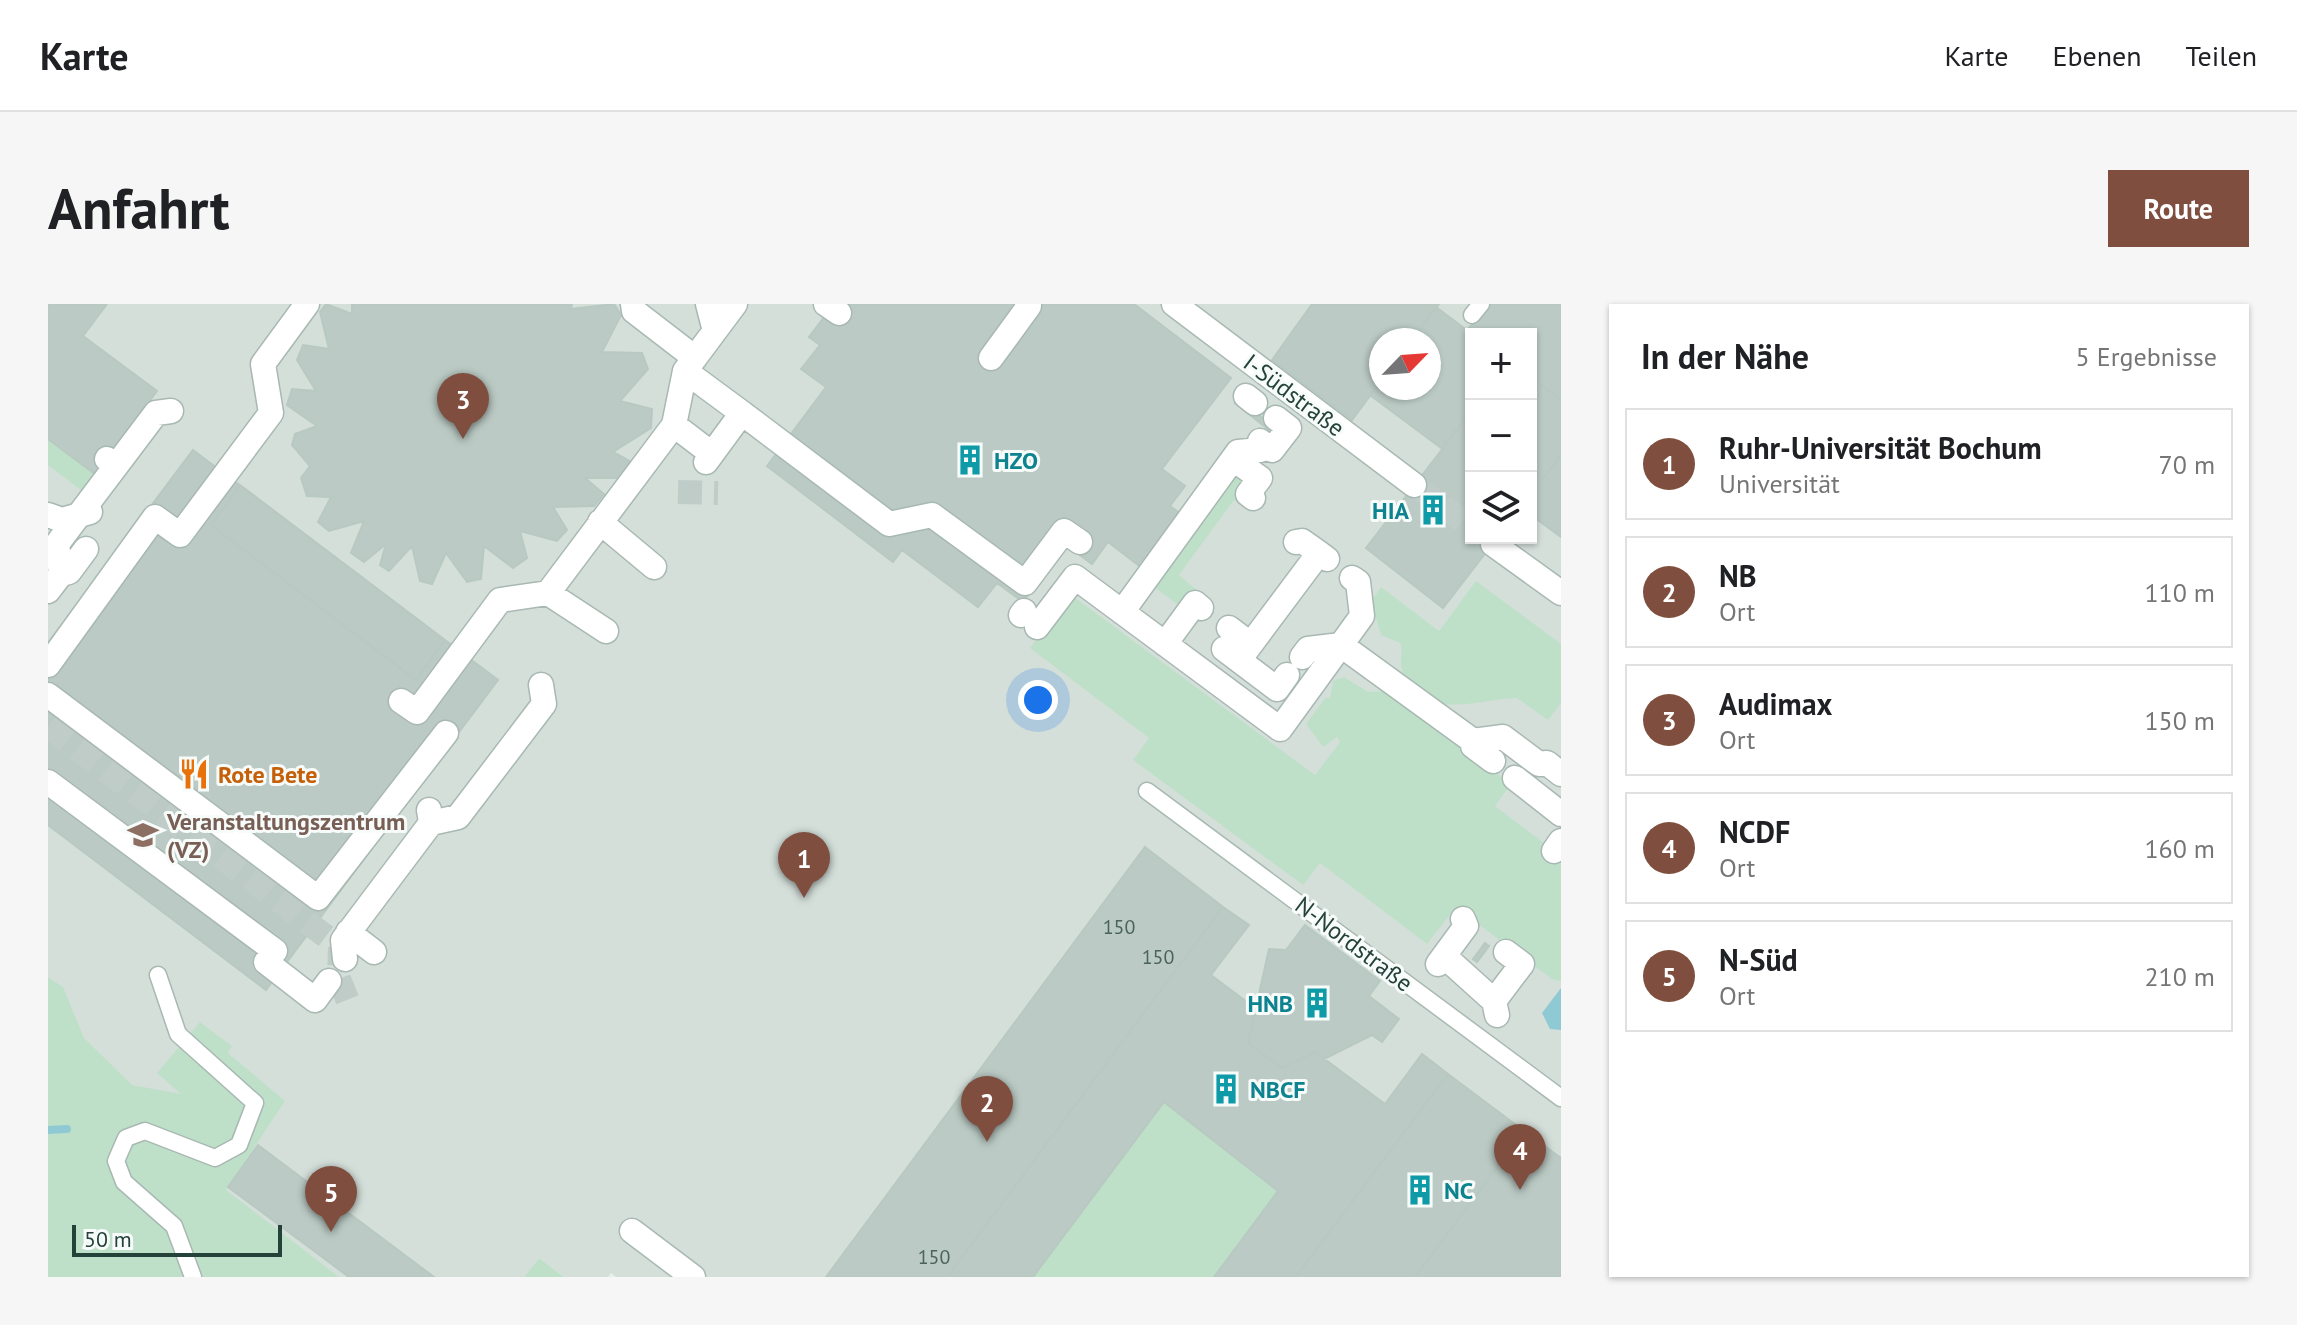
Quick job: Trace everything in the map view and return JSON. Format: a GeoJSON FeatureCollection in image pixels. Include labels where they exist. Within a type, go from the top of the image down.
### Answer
{"type":"FeatureCollection","features":[{"type":"Feature","properties":{"kind":"street"},"geometry":{"type":"LineString","coordinates":[[48,665],[160,510],[187,541],[271,413],[263,364],[307,304]]}},
{"type":"Feature","properties":{"kind":"street"},"geometry":{"type":"LineString","coordinates":[[633,304],[634,311],[700,352]]}},
{"type":"Feature","properties":{"kind":"street"},"geometry":{"type":"LineString","coordinates":[[548,593],[674,425],[700,352],[708,304]]}},
{"type":"Feature","properties":{"kind":"street"},"geometry":{"type":"LineString","coordinates":[[700,352],[735,304]]}},
{"type":"Feature","properties":{"kind":"street","name":"I-Südstraße"},"geometry":{"type":"LineString","coordinates":[[1174,304],[1414,485]]}},
{"type":"Feature","properties":{"kind":"street"},"geometry":{"type":"LineString","coordinates":[[991,358],[1035,308]]}},
{"type":"Feature","properties":{"kind":"street"},"geometry":{"type":"LineString","coordinates":[[676,327],[700,352],[742,413],[889,524],[932,515],[1027,610]]}},
{"type":"Feature","properties":{"kind":"street"},"geometry":{"type":"LineString","coordinates":[[54,583],[57,544],[111,462],[156,413],[171,411]]}},
{"type":"Feature","properties":{"kind":"street"},"geometry":{"type":"LineString","coordinates":[[674,425],[709,458],[742,413]]}},
{"type":"Feature","properties":{"kind":"street"},"geometry":{"type":"LineString","coordinates":[[1122,612],[1238,452],[1260,445],[1272,450],[1289,428],[1276,418]]}},
{"type":"Feature","properties":{"kind":"street"},"geometry":{"type":"LineString","coordinates":[[1233,459],[1260,478],[1248,494],[1253,498]]}},
{"type":"Feature","properties":{"kind":"street"},"geometry":{"type":"LineString","coordinates":[[48,515],[62,520],[90,512]]}},
{"type":"Feature","properties":{"kind":"street"},"geometry":{"type":"LineString","coordinates":[[600,522],[654,567]]}},
{"type":"Feature","properties":{"kind":"street"},"geometry":{"type":"LineString","coordinates":[[1027,610],[1064,531],[1079,559],[1122,612],[1280,729],[1362,616],[1358,582],[1352,578]]}},
{"type":"Feature","properties":{"kind":"street"},"geometry":{"type":"LineString","coordinates":[[1493,544],[1561,593]]}},
{"type":"Feature","properties":{"kind":"street"},"geometry":{"type":"LineString","coordinates":[[54,583],[69,572],[86,549]]}},
{"type":"Feature","properties":{"kind":"street"},"geometry":{"type":"LineString","coordinates":[[1310,552],[1280,598],[1235,640],[1277,689],[1308,649],[1341,645]]}},
{"type":"Feature","properties":{"kind":"street"},"geometry":{"type":"LineString","coordinates":[[1027,610],[1079,559]]}},
{"type":"Feature","properties":{"kind":"street"},"geometry":{"type":"LineString","coordinates":[[48,695],[318,898],[450,727],[409,707],[500,600],[548,593],[606,631]]}},
{"type":"Feature","properties":{"kind":"street"},"geometry":{"type":"LineString","coordinates":[[1165,644],[1195,603],[1201,608]]}},
{"type":"Feature","properties":{"kind":"street"},"geometry":{"type":"LineString","coordinates":[[1341,645],[1375,680],[1473,741],[1503,737],[1539,764],[1556,761]]}},
{"type":"Feature","properties":{"kind":"street"},"geometry":{"type":"LineString","coordinates":[[374,952],[339,944],[430,816],[458,817],[544,704],[541,685]]}},
{"type":"Feature","properties":{"kind":"street"},"geometry":{"type":"LineString","coordinates":[[1473,741],[1473,746],[1493,761]]}},
{"type":"Feature","properties":{"kind":"street"},"geometry":{"type":"LineString","coordinates":[[1515,778],[1561,814]]}},
{"type":"Feature","properties":{"kind":"street"},"geometry":{"type":"LineString","coordinates":[[48,782],[275,951],[266,962],[315,1000],[329,981]]}},
{"type":"Feature","properties":{"kind":"street"},"geometry":{"type":"LineString","coordinates":[[1463,919],[1466,926],[1441,960],[1496,1008],[1522,964],[1506,952]]}},
{"type":"Feature","properties":{"kind":"street"},"geometry":{"type":"LineString","coordinates":[[632,1231],[693,1277]]}},
{"type":"Feature","properties":{"kind":"lane","name":"N-Nordstraße"},"geometry":{"type":"LineString","coordinates":[[1147,791],[1561,1098]]}},
{"type":"Feature","properties":{"kind":"lane"},"geometry":{"type":"LineString","coordinates":[[158,975],[178,1034],[255,1103],[239,1145],[215,1158],[145,1131],[126,1138],[116,1161],[124,1182],[174,1226],[193,1277]]}},
{"type":"Feature","properties":{"kind":"shaded area"},"geometry":{"type":"Polygon","coordinates":[[[48,304],[1561,304],[1561,1277],[616,1277],[611,1273],[608,1277],[564,1277],[539,1258],[524,1277],[48,1277],[48,304]]]}},
{"type":"Feature","properties":{"kind":"green space"},"geometry":{"type":"Polygon","coordinates":[[[48,439],[95,474],[82,491],[48,465],[48,439]]]}},
{"type":"Feature","properties":{"kind":"green space"},"geometry":{"type":"Polygon","coordinates":[[[1237,467],[1255,480],[1238,503],[1234,500],[1179,575],[1198,591],[1184,609],[1151,585],[1237,467]]]}},
{"type":"Feature","properties":{"kind":"green space"},"geometry":{"type":"Polygon","coordinates":[[[1476,581],[1561,644],[1561,703],[1548,720],[1517,698],[1453,705],[1424,698],[1403,673],[1400,643],[1381,635],[1371,601],[1381,587],[1439,631],[1476,581]]]}},
{"type":"Feature","properties":{"kind":"green space"},"geometry":{"type":"Polygon","coordinates":[[[1070,594],[1315,775],[1340,742],[1337,737],[1323,747],[1306,724],[1325,698],[1330,698],[1333,681],[1344,677],[1368,692],[1384,691],[1511,784],[1495,806],[1561,856],[1561,981],[1552,979],[1466,915],[1452,912],[1427,944],[1320,863],[1303,885],[1133,760],[1149,738],[1030,648],[1070,594]]]}},
{"type":"Feature","properties":{"kind":"green space"},"geometry":{"type":"Polygon","coordinates":[[[48,977],[63,987],[84,1038],[132,1085],[181,1094],[157,1073],[200,1022],[232,1046],[228,1053],[285,1101],[226,1190],[339,1277],[48,1277],[48,977]]]}},
{"type":"Feature","properties":{"kind":"green space"},"geometry":{"type":"Polygon","coordinates":[[[1164,1102],[1278,1191],[1214,1277],[1033,1277],[1164,1102]]]}},
{"type":"Feature","properties":{"kind":"green space"},"geometry":{"type":"Polygon","coordinates":[[[539,1258],[564,1277],[524,1277],[539,1258]]]}},
{"type":"Feature","properties":{"kind":"water"},"geometry":{"type":"Polygon","coordinates":[[[1561,988],[1561,1030],[1550,1029],[1542,1013],[1561,988]]]}},
{"type":"Feature","properties":{"kind":"building"},"geometry":{"type":"Polygon","coordinates":[[[48,304],[107,304],[83,336],[157,391],[95,474],[48,439],[48,304]]]}},
{"type":"Feature","properties":{"kind":"building"},"geometry":{"type":"Polygon","coordinates":[[[326,304],[352,314],[352,304],[572,304],[571,309],[614,304],[621,315],[602,352],[642,353],[648,369],[620,401],[652,409],[651,428],[613,452],[637,465],[628,478],[585,478],[604,494],[594,506],[553,507],[567,530],[557,541],[520,531],[527,558],[513,568],[484,546],[481,579],[467,582],[446,553],[432,584],[420,581],[412,546],[389,571],[380,565],[386,544],[364,562],[351,553],[364,521],[329,531],[318,522],[331,497],[307,496],[301,478],[310,466],[292,445],[295,434],[317,426],[287,405],[292,389],[316,391],[297,360],[303,345],[329,349],[320,312],[326,304]]]}},
{"type":"Feature","properties":{"kind":"building","name":"HZO"},"geometry":{"type":"Polygon","coordinates":[[[834,304],[1134,304],[1231,378],[1162,469],[1185,486],[1170,506],[1182,515],[1142,568],[1108,542],[1092,564],[1066,545],[1023,602],[997,583],[978,607],[902,550],[893,562],[767,466],[826,387],[801,369],[820,345],[809,337],[834,304]]]}},
{"type":"Feature","properties":{"kind":"building"},"geometry":{"type":"Polygon","coordinates":[[[1312,304],[1439,304],[1421,328],[1369,328],[1369,397],[1352,420],[1272,360],[1312,304]]]}},
{"type":"Feature","properties":{"kind":"building"},"geometry":{"type":"Polygon","coordinates":[[[1491,304],[1561,304],[1561,400],[1537,382],[1537,328],[1469,328],[1491,304]]]}},
{"type":"Feature","properties":{"kind":"building"},"geometry":{"type":"Polygon","coordinates":[[[1436,307],[1465,329],[1465,419],[1441,448],[1377,400],[1441,400],[1441,328],[1421,328],[1436,307]]]}},
{"type":"Feature","properties":{"kind":"building"},"geometry":{"type":"Polygon","coordinates":[[[1537,382],[1561,400],[1561,455],[1537,486],[1537,382]]]}},
{"type":"Feature","properties":{"kind":"building"},"geometry":{"type":"Polygon","coordinates":[[[1238,399],[1272,425],[1269,430],[1235,403],[1238,399]]]}},
{"type":"Feature","properties":{"kind":"building","name":"HIA"},"geometry":{"type":"Polygon","coordinates":[[[1465,420],[1465,544],[1492,544],[1443,608],[1366,548],[1465,420]]]}},
{"type":"Feature","properties":{"kind":"building"},"geometry":{"type":"Polygon","coordinates":[[[193,450],[498,680],[266,990],[48,825],[48,643],[193,450]]]}},
{"type":"Feature","properties":{"kind":"building"},"geometry":{"type":"Polygon","coordinates":[[[1561,455],[1561,537],[1537,519],[1537,486],[1561,455]]]}},
{"type":"Feature","properties":{"kind":"building"},"geometry":{"type":"Polygon","coordinates":[[[240,485],[445,640],[416,680],[211,525],[240,485]]]}},
{"type":"Feature","properties":{"kind":"building"},"geometry":{"type":"Polygon","coordinates":[[[1145,847],[1223,907],[947,1277],[826,1277],[1145,847]]]}},
{"type":"Feature","properties":{"kind":"building","name":"NBCF"},"geometry":{"type":"Polygon","coordinates":[[[1223,907],[1249,925],[1211,975],[1256,1009],[1248,1043],[1282,1068],[1315,1052],[1385,1104],[1422,1054],[1448,1074],[1296,1277],[1214,1277],[1278,1191],[1164,1102],[1033,1277],[947,1277],[1223,907]]]}},
{"type":"Feature","properties":{"kind":"building","name":"HNB"},"geometry":{"type":"Polygon","coordinates":[[[1305,925],[1380,981],[1369,996],[1399,1019],[1382,1042],[1372,1035],[1324,1059],[1315,1052],[1282,1068],[1248,1043],[1269,949],[1286,950],[1305,925]]]}},
{"type":"Feature","properties":{"kind":"building"},"geometry":{"type":"Polygon","coordinates":[[[1485,943],[1489,946],[1477,962],[1473,959],[1485,943]]]}},
{"type":"Feature","properties":{"kind":"building","name":"NC"},"geometry":{"type":"Polygon","coordinates":[[[1448,1074],[1524,1131],[1415,1277],[1296,1277],[1448,1074]]]}},
{"type":"Feature","properties":{"kind":"building"},"geometry":{"type":"Polygon","coordinates":[[[1524,1131],[1561,1158],[1561,1277],[1415,1277],[1524,1131]]]}},
{"type":"Feature","properties":{"kind":"building"},"geometry":{"type":"Polygon","coordinates":[[[258,1145],[434,1277],[349,1277],[228,1187],[258,1145]]]}},
{"type":"Feature","properties":{"kind":"waterway"},"geometry":{"type":"LineString","coordinates":[[48,1130],[67,1129]]}},
{"type":"Feature","properties":{"kind":"tunnel"},"geometry":{"type":"LineString","coordinates":[[1414,485],[1465,523]]}},
{"type":"Feature","properties":{"kind":"tunnel"},"geometry":{"type":"LineString","coordinates":[[678,492],[718,493]]}},
{"type":"Feature","properties":{"kind":"tunnel"},"geometry":{"type":"LineString","coordinates":[[48,727],[340,947],[339,979],[350,1006]]}},
{"type":"Feature","properties":{"kind":"place","name":"Audimax"},"geometry":{"type":"Point","coordinates":[463,439]}},
{"type":"Feature","properties":{"kind":"place","name":"HZO"},"geometry":{"type":"Point","coordinates":[970,460]}},
{"type":"Feature","properties":{"kind":"place","name":"HIA"},"geometry":{"type":"Point","coordinates":[1433,510]}},
{"type":"Feature","properties":{"kind":"place","name":"Rote Bete"},"geometry":{"type":"Point","coordinates":[194,774]}},
{"type":"Feature","properties":{"kind":"place","name":"Veranstaltungszentrum (VZ)"},"geometry":{"type":"Point","coordinates":[143,835]}},
{"type":"Feature","properties":{"kind":"place","name":"Ruhr-Universität Bochum"},"geometry":{"type":"Point","coordinates":[804,898]}},
{"type":"Feature","properties":{"kind":"place","name":"HNB"},"geometry":{"type":"Point","coordinates":[1317,1003]}},
{"type":"Feature","properties":{"kind":"place","name":"NBCF"},"geometry":{"type":"Point","coordinates":[1226,1089]}},
{"type":"Feature","properties":{"kind":"place","name":"NB"},"geometry":{"type":"Point","coordinates":[987,1142]}},
{"type":"Feature","properties":{"kind":"place","name":"NC"},"geometry":{"type":"Point","coordinates":[1420,1190]}},
{"type":"Feature","properties":{"kind":"place","name":"NCDF"},"geometry":{"type":"Point","coordinates":[1520,1190]}},
{"type":"Feature","properties":{"kind":"place","name":"N-Süd"},"geometry":{"type":"Point","coordinates":[331,1232]}}]}
